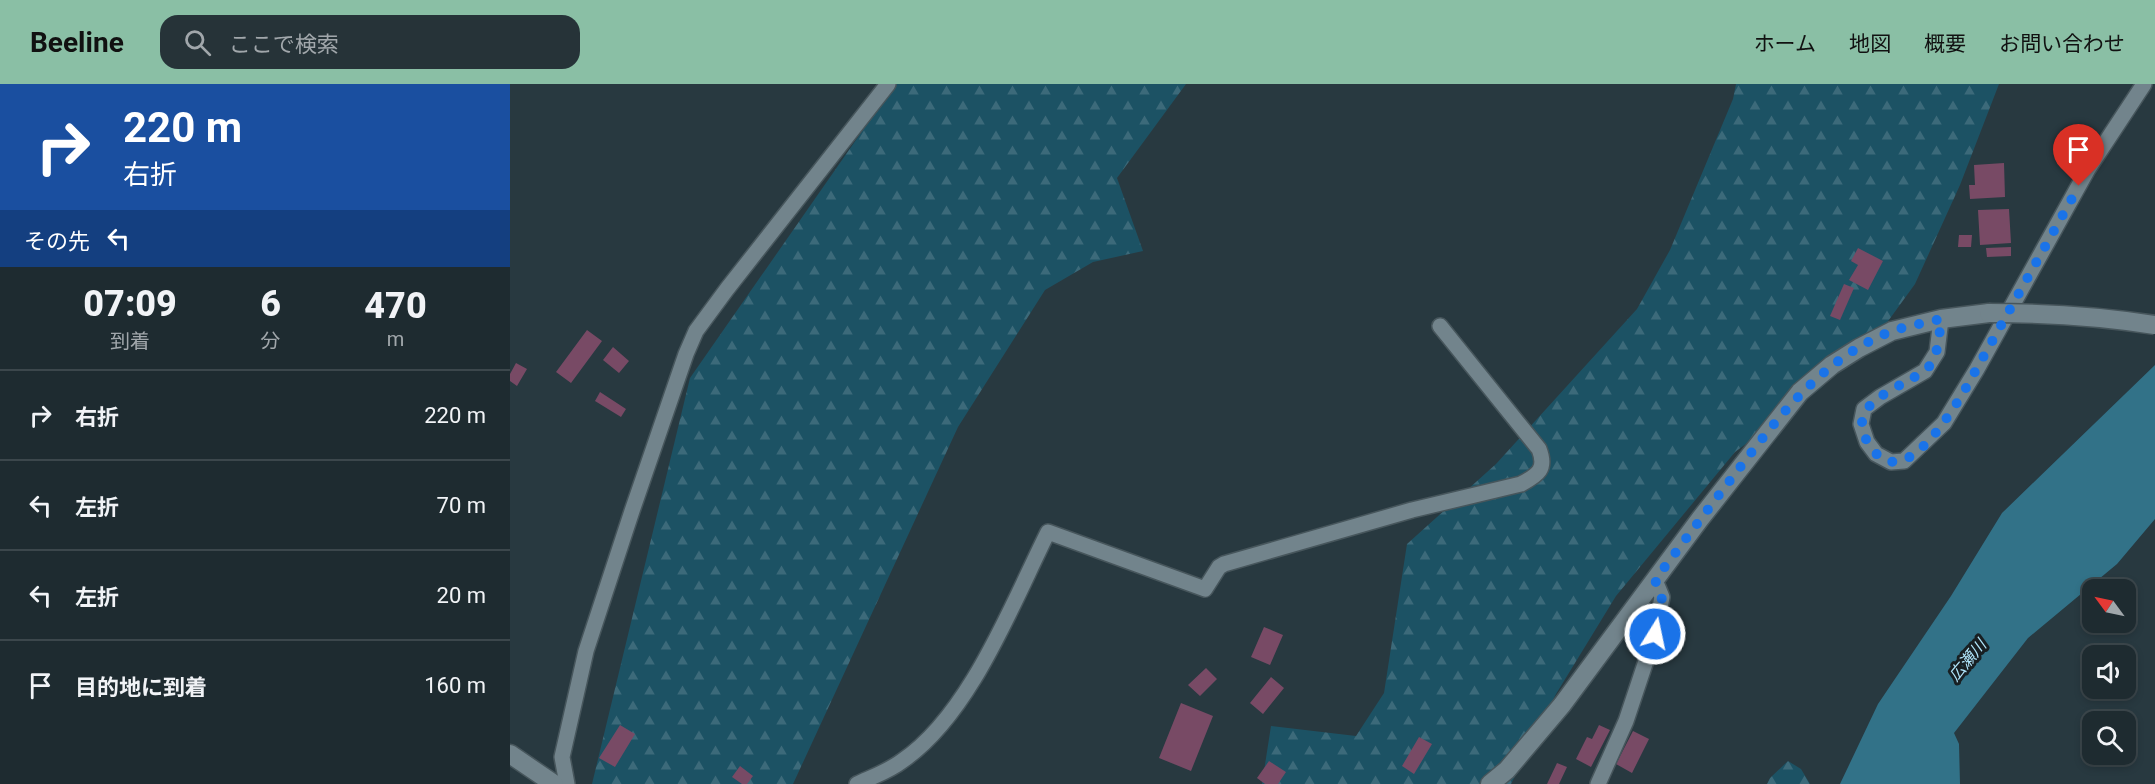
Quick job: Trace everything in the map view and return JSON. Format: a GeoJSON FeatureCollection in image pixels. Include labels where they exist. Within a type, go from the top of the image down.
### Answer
{"type":"FeatureCollection","features":[{"type":"Feature","properties":{"kind":"street"},"geometry":{"type":"LineString","coordinates":[[567,784],[562,757],[585,651],[686,354],[696,331],[888,84]]}},
{"type":"Feature","properties":{"kind":"street"},"geometry":{"type":"LineString","coordinates":[[1941,319],[1936,352],[1925,371],[1864,409],[1861,424],[1867,442],[1876,454],[1891,462],[1904,461],[1944,423],[1977,369],[2088,169],[2144,84]]}},
{"type":"Feature","properties":{"kind":"street"},"geometry":{"type":"LineString","coordinates":[[1490,784],[1507,770],[1562,705],[1618,628],[1800,392],[1832,365],[1892,331],[1941,319],[1989,313],[2087,316],[2155,325]]}},
{"type":"Feature","properties":{"kind":"street"},"geometry":{"type":"LineString","coordinates":[[857,784],[901,763],[932,736],[947,718],[986,658],[1048,532],[1205,590],[1218,567],[1224,564],[1412,510],[1521,484],[1535,477],[1542,466],[1543,459],[1539,449],[1440,326]]}},
{"type":"Feature","properties":{"kind":"street"},"geometry":{"type":"LineString","coordinates":[[1598,784],[1626,721],[1655,634],[1662,597],[1655,580]]}},
{"type":"Feature","properties":{"kind":"street"},"geometry":{"type":"LineString","coordinates":[[510,754],[554,784]]}},
{"type":"Feature","properties":{"kind":"green space"},"geometry":{"type":"Polygon","coordinates":[[[895,84],[1186,84],[1117,178],[1143,251],[1093,262],[1045,290],[958,427],[793,784],[592,784],[690,378],[895,84]]]}},
{"type":"Feature","properties":{"kind":"green space"},"geometry":{"type":"Polygon","coordinates":[[[1736,84],[1999,84],[1960,185],[1915,284],[1878,335],[1859,348],[1821,388],[1735,452],[1616,596],[1556,694],[1511,784],[1262,784],[1271,726],[1356,736],[1384,693],[1407,544],[1496,464],[1637,309],[1670,250],[1733,99],[1736,84]]]}},
{"type":"Feature","properties":{"kind":"green space"},"geometry":{"type":"Polygon","coordinates":[[[1788,761],[1801,769],[1810,784],[1767,784],[1770,778],[1788,761]]]}},
{"type":"Feature","properties":{"kind":"water","name":"広瀬川"},"geometry":{"type":"Polygon","coordinates":[[[2155,365],[2155,519],[2117,564],[2099,579],[2082,579],[2082,593],[2028,638],[1954,733],[1959,744],[1960,784],[1840,784],[1878,704],[1951,596],[2002,513],[2155,365]]]}},
{"type":"Feature","properties":{"kind":"building"},"geometry":{"type":"Polygon","coordinates":[[[2004,163],[2005,197],[1970,199],[1969,185],[1975,185],[1974,165],[2004,163]]]}},
{"type":"Feature","properties":{"kind":"building"},"geometry":{"type":"Polygon","coordinates":[[[2009,209],[2011,243],[1980,245],[1978,210],[2009,209]]]}},
{"type":"Feature","properties":{"kind":"building"},"geometry":{"type":"Polygon","coordinates":[[[1959,235],[1972,235],[1971,247],[1958,247],[1959,235]]]}},
{"type":"Feature","properties":{"kind":"building"},"geometry":{"type":"Polygon","coordinates":[[[2011,247],[2011,256],[1987,257],[1986,248],[2011,247]]]}},
{"type":"Feature","properties":{"kind":"building"},"geometry":{"type":"Polygon","coordinates":[[[1858,248],[1883,261],[1868,290],[1849,280],[1858,265],[1851,261],[1858,248]]]}},
{"type":"Feature","properties":{"kind":"building"},"geometry":{"type":"Polygon","coordinates":[[[1844,284],[1854,288],[1840,320],[1830,316],[1844,284]]]}},
{"type":"Feature","properties":{"kind":"building"},"geometry":{"type":"Polygon","coordinates":[[[587,330],[602,341],[571,383],[556,372],[587,330]]]}},
{"type":"Feature","properties":{"kind":"building"},"geometry":{"type":"Polygon","coordinates":[[[613,347],[629,361],[619,373],[603,360],[613,347]]]}},
{"type":"Feature","properties":{"kind":"building"},"geometry":{"type":"Polygon","coordinates":[[[516,363],[527,369],[517,386],[510,381],[510,374],[516,363]]]}},
{"type":"Feature","properties":{"kind":"building"},"geometry":{"type":"Polygon","coordinates":[[[600,392],[626,409],[621,417],[595,401],[600,392]]]}},
{"type":"Feature","properties":{"kind":"building"},"geometry":{"type":"Polygon","coordinates":[[[1264,627],[1283,635],[1270,665],[1251,657],[1264,627]]]}},
{"type":"Feature","properties":{"kind":"building"},"geometry":{"type":"Polygon","coordinates":[[[1206,668],[1217,679],[1200,696],[1188,685],[1206,668]]]}},
{"type":"Feature","properties":{"kind":"building"},"geometry":{"type":"Polygon","coordinates":[[[1271,677],[1284,688],[1263,714],[1250,703],[1271,677]]]}},
{"type":"Feature","properties":{"kind":"building"},"geometry":{"type":"Polygon","coordinates":[[[1181,703],[1213,716],[1191,771],[1159,758],[1181,703]]]}},
{"type":"Feature","properties":{"kind":"building"},"geometry":{"type":"Polygon","coordinates":[[[620,725],[635,734],[615,767],[599,758],[620,725]]]}},
{"type":"Feature","properties":{"kind":"building"},"geometry":{"type":"Polygon","coordinates":[[[1599,725],[1610,730],[1591,767],[1576,759],[1587,737],[1592,739],[1599,725]]]}},
{"type":"Feature","properties":{"kind":"building"},"geometry":{"type":"Polygon","coordinates":[[[1633,731],[1649,739],[1632,773],[1616,764],[1633,731]]]}},
{"type":"Feature","properties":{"kind":"building"},"geometry":{"type":"Polygon","coordinates":[[[1419,737],[1432,744],[1414,774],[1402,766],[1419,737]]]}},
{"type":"Feature","properties":{"kind":"building"},"geometry":{"type":"Polygon","coordinates":[[[1269,761],[1286,772],[1278,784],[1265,784],[1257,778],[1269,761]]]}},
{"type":"Feature","properties":{"kind":"building"},"geometry":{"type":"Polygon","coordinates":[[[1557,763],[1567,767],[1559,784],[1547,784],[1557,763]]]}},
{"type":"Feature","properties":{"kind":"building"},"geometry":{"type":"Polygon","coordinates":[[[740,766],[753,776],[747,784],[742,784],[732,777],[740,766]]]}},
{"type":"Feature","properties":{"kind":"route"},"geometry":{"type":"LineString","coordinates":[[1655,634],[1662,597],[1655,580],[1800,392],[1832,365],[1892,331],[1941,319],[1936,352],[1925,371],[1864,409],[1861,424],[1867,442],[1876,454],[1891,462],[1904,461],[1935,434],[1962,395],[2079,186]]}}]}
